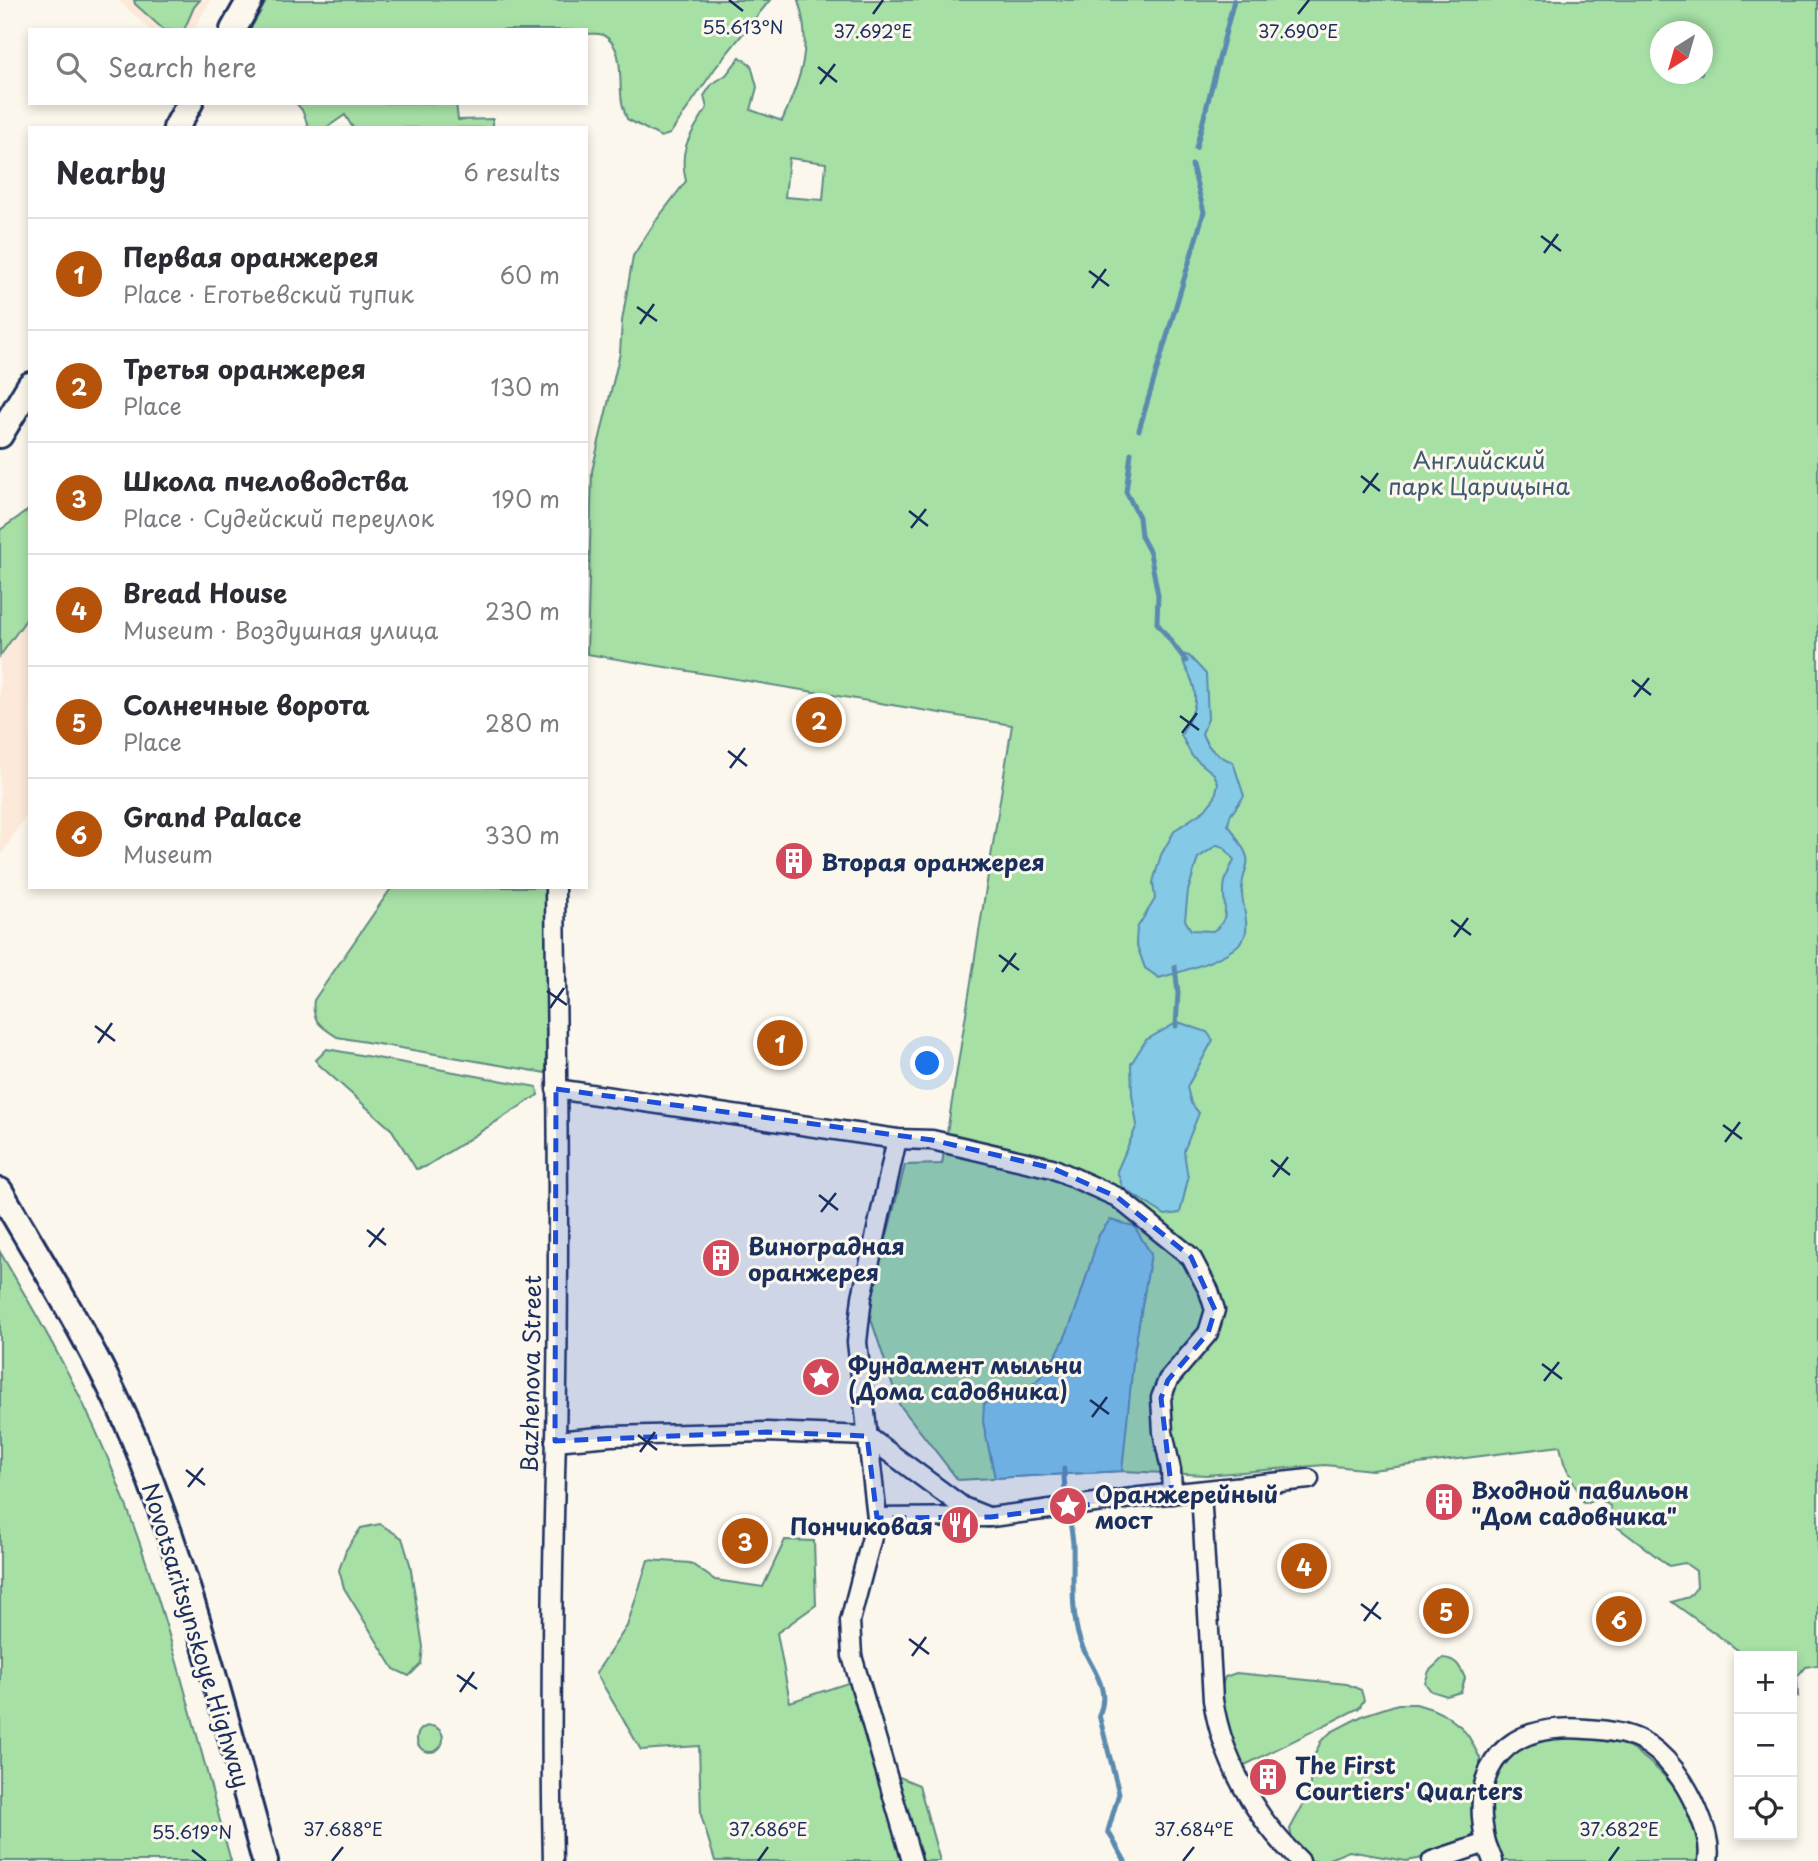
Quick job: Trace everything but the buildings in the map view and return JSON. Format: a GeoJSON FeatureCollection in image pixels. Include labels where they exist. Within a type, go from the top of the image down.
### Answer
{"type":"FeatureCollection","features":[{"type":"Feature","properties":{"kind":"main road"},"geometry":{"type":"LineString","coordinates":[[234,28],[250,0]]}},
{"type":"Feature","properties":{"kind":"main road"},"geometry":{"type":"LineString","coordinates":[[177,126],[189,105]]}},
{"type":"Feature","properties":{"kind":"main road"},"geometry":{"type":"LineString","coordinates":[[0,435],[28,387]]}},
{"type":"Feature","properties":{"kind":"main road","name":"Novotsaritsynskoye Highway"},"geometry":{"type":"LineString","coordinates":[[0,1191],[103,1375],[155,1491],[200,1629],[265,1861]]}},
{"type":"Feature","properties":{"kind":"street","name":"Bazhenova Street"},"geometry":{"type":"LineString","coordinates":[[553,1861],[550,1697],[555,1441],[555,889]]}},
{"type":"Feature","properties":{"kind":"street"},"geometry":{"type":"LineString","coordinates":[[556,1089],[897,1139],[932,1140],[1052,1168],[1117,1196],[1191,1257],[1209,1290],[1215,1310],[1208,1334],[1168,1380],[1161,1398],[1172,1494]]}},
{"type":"Feature","properties":{"kind":"street"},"geometry":{"type":"LineString","coordinates":[[897,1139],[862,1297],[857,1342],[877,1518],[850,1621],[852,1656],[912,1861]]}},
{"type":"Feature","properties":{"kind":"street"},"geometry":{"type":"LineString","coordinates":[[555,1441],[611,1436],[767,1432],[867,1436],[963,1507],[989,1517]]}},
{"type":"Feature","properties":{"kind":"street"},"geometry":{"type":"LineString","coordinates":[[877,1518],[989,1517],[1308,1479]]}},
{"type":"Feature","properties":{"kind":"street"},"geometry":{"type":"LineString","coordinates":[[1200,1491],[1213,1700],[1218,1729],[1235,1773],[1252,1802],[1271,1829],[1300,1861]]}},
{"type":"Feature","properties":{"kind":"street"},"geometry":{"type":"LineString","coordinates":[[1493,1861],[1483,1827],[1482,1795],[1493,1764],[1511,1743],[1525,1734],[1567,1727],[1610,1731],[1639,1740],[1658,1752],[1692,1796],[1707,1834],[1708,1861]]}},
{"type":"Feature","properties":{"kind":"street"},"geometry":{"type":"LineString","coordinates":[[1432,1861],[1486,1843]]}},
{"type":"Feature","properties":{"kind":"highlighted area"},"geometry":{"type":"Polygon","coordinates":[[[556,1089],[932,1140],[1052,1168],[1117,1197],[1191,1257],[1215,1310],[1208,1333],[1168,1380],[1161,1398],[1172,1494],[991,1517],[877,1518],[867,1436],[767,1432],[555,1441],[556,1089]]]}},
{"type":"Feature","properties":{"kind":"shaded area"},"geometry":{"type":"Polygon","coordinates":[[[118,0],[211,0],[194,28],[148,28],[118,0]]]}},
{"type":"Feature","properties":{"kind":"shaded area"},"geometry":{"type":"Polygon","coordinates":[[[0,561],[28,575],[28,812],[0,857],[0,561]]]}},
{"type":"Feature","properties":{"kind":"green space"},"geometry":{"type":"Polygon","coordinates":[[[134,0],[200,0],[185,28],[162,28],[135,4],[134,0]]]}},
{"type":"Feature","properties":{"kind":"green space"},"geometry":{"type":"Polygon","coordinates":[[[267,0],[770,0],[716,67],[670,134],[661,137],[627,119],[615,48],[603,35],[588,34],[588,28],[251,28],[267,0]]]}},
{"type":"Feature","properties":{"kind":"green space","name":"Английский парк Царицына"},"geometry":{"type":"Polygon","coordinates":[[[798,0],[1818,0],[1818,1665],[1805,1667],[1797,1677],[1797,1651],[1739,1651],[1672,1602],[1689,1597],[1697,1587],[1696,1571],[1685,1563],[1669,1566],[1612,1523],[1610,1506],[1600,1499],[1584,1503],[1564,1463],[1560,1446],[1372,1470],[1325,1465],[1207,1475],[1122,1471],[958,1480],[899,1404],[868,1310],[905,1165],[942,1164],[1012,725],[588,654],[592,471],[620,353],[622,321],[633,256],[686,181],[684,160],[687,143],[707,108],[704,96],[712,84],[726,75],[740,57],[751,65],[757,87],[751,110],[782,121],[795,91],[805,48],[798,0]],[[789,158],[785,197],[823,200],[826,163],[789,158]]]}},
{"type":"Feature","properties":{"kind":"green space"},"geometry":{"type":"Polygon","coordinates":[[[298,105],[456,105],[458,120],[493,119],[493,126],[352,126],[345,115],[329,126],[308,126],[298,105]]]}},
{"type":"Feature","properties":{"kind":"green space"},"geometry":{"type":"Polygon","coordinates":[[[28,510],[28,617],[0,656],[0,530],[28,510]]]}},
{"type":"Feature","properties":{"kind":"green space"},"geometry":{"type":"Polygon","coordinates":[[[391,889],[547,889],[546,1073],[337,1037],[318,1023],[314,1013],[314,1000],[391,889]]]}},
{"type":"Feature","properties":{"kind":"green space"},"geometry":{"type":"Polygon","coordinates":[[[327,1049],[537,1087],[538,1095],[425,1167],[416,1169],[392,1130],[318,1064],[316,1060],[327,1049]]]}},
{"type":"Feature","properties":{"kind":"green space"},"geometry":{"type":"Polygon","coordinates":[[[0,1252],[79,1394],[118,1484],[166,1624],[231,1861],[0,1861],[0,1252]]]}},
{"type":"Feature","properties":{"kind":"green space"},"geometry":{"type":"Polygon","coordinates":[[[380,1524],[402,1538],[410,1564],[423,1647],[421,1664],[409,1676],[394,1669],[344,1588],[339,1570],[346,1550],[361,1528],[380,1524]]]}},
{"type":"Feature","properties":{"kind":"green space"},"geometry":{"type":"Polygon","coordinates":[[[785,1540],[814,1541],[816,1605],[777,1633],[790,1702],[869,1676],[897,1776],[919,1785],[940,1861],[715,1861],[701,1815],[699,1746],[641,1750],[596,1673],[627,1626],[648,1560],[690,1563],[715,1580],[763,1587],[785,1540]]]}},
{"type":"Feature","properties":{"kind":"green space"},"geometry":{"type":"Polygon","coordinates":[[[1443,1658],[1455,1662],[1461,1670],[1465,1678],[1461,1692],[1447,1696],[1431,1691],[1425,1683],[1429,1671],[1443,1658]]]}},
{"type":"Feature","properties":{"kind":"green space"},"geometry":{"type":"Polygon","coordinates":[[[1236,1673],[1347,1684],[1361,1690],[1364,1700],[1359,1708],[1243,1766],[1229,1736],[1222,1698],[1225,1677],[1236,1673]]]}},
{"type":"Feature","properties":{"kind":"green space"},"geometry":{"type":"Polygon","coordinates":[[[1398,1704],[1416,1704],[1432,1709],[1447,1716],[1469,1737],[1480,1758],[1480,1773],[1473,1803],[1476,1827],[1474,1834],[1466,1842],[1406,1861],[1349,1851],[1324,1861],[1308,1861],[1293,1844],[1290,1829],[1309,1794],[1312,1760],[1321,1741],[1331,1732],[1364,1715],[1398,1704]]]}},
{"type":"Feature","properties":{"kind":"green space"},"geometry":{"type":"Polygon","coordinates":[[[430,1726],[440,1729],[443,1739],[440,1749],[430,1752],[420,1749],[417,1739],[420,1729],[430,1726]]]}},
{"type":"Feature","properties":{"kind":"green space"},"geometry":{"type":"Polygon","coordinates":[[[1546,1736],[1605,1738],[1616,1741],[1647,1760],[1670,1782],[1686,1804],[1695,1830],[1700,1861],[1501,1861],[1490,1820],[1491,1786],[1509,1758],[1546,1736]]]}},
{"type":"Feature","properties":{"kind":"water"},"geometry":{"type":"Polygon","coordinates":[[[1182,654],[1189,656],[1206,674],[1208,719],[1202,734],[1214,752],[1233,762],[1244,796],[1230,816],[1228,825],[1247,856],[1242,888],[1246,931],[1243,940],[1223,955],[1210,962],[1159,978],[1145,968],[1136,943],[1137,928],[1155,899],[1153,882],[1161,855],[1175,830],[1205,810],[1215,797],[1218,783],[1214,774],[1192,756],[1181,735],[1195,700],[1193,685],[1182,654]],[[1217,845],[1198,858],[1188,891],[1185,920],[1191,930],[1213,931],[1223,921],[1225,882],[1234,860],[1224,847],[1217,845]]]}},
{"type":"Feature","properties":{"kind":"water"},"geometry":{"type":"Polygon","coordinates":[[[1178,1022],[1207,1032],[1213,1040],[1187,1087],[1191,1103],[1199,1113],[1184,1151],[1188,1179],[1180,1213],[1165,1215],[1123,1188],[1117,1171],[1137,1125],[1131,1064],[1146,1040],[1178,1022]]]}},
{"type":"Feature","properties":{"kind":"water"},"geometry":{"type":"Polygon","coordinates":[[[1110,1220],[1134,1226],[1151,1254],[1134,1353],[1122,1471],[995,1478],[983,1422],[984,1404],[1030,1386],[1054,1358],[1073,1317],[1099,1235],[1110,1220]]]}},
{"type":"Feature","properties":{"kind":"waterway"},"geometry":{"type":"LineString","coordinates":[[1196,148],[1234,0]]}},
{"type":"Feature","properties":{"kind":"waterway"},"geometry":{"type":"LineString","coordinates":[[1139,430],[1204,212],[1192,165]]}},
{"type":"Feature","properties":{"kind":"waterway"},"geometry":{"type":"LineString","coordinates":[[1131,453],[1126,492],[1139,517],[1141,536],[1150,553],[1158,595],[1157,623],[1186,661]]}},
{"type":"Feature","properties":{"kind":"waterway"},"geometry":{"type":"LineString","coordinates":[[1175,967],[1178,993],[1176,1026]]}},
{"type":"Feature","properties":{"kind":"waterway"},"geometry":{"type":"LineString","coordinates":[[1064,1469],[1073,1544],[1077,1629],[1101,1686],[1103,1695],[1099,1715],[1119,1793],[1108,1831],[1125,1861]]}},
{"type":"Feature","properties":{"kind":"place","name":"Третья оранжерея"},"geometry":{"type":"Point","coordinates":[819,720]}},
{"type":"Feature","properties":{"kind":"place","name":"Вторая оранжерея"},"geometry":{"type":"Point","coordinates":[794,861]}},
{"type":"Feature","properties":{"kind":"place","name":"Первая оранжерея"},"geometry":{"type":"Point","coordinates":[780,1043]}},
{"type":"Feature","properties":{"kind":"place","name":"Виноградная оранжерея"},"geometry":{"type":"Point","coordinates":[721,1258]}},
{"type":"Feature","properties":{"kind":"place","name":"Фундамент мыльни (Дома садовника)"},"geometry":{"type":"Point","coordinates":[821,1377]}},
{"type":"Feature","properties":{"kind":"place","name":"Входной павильон \"Дом садовника\""},"geometry":{"type":"Point","coordinates":[1444,1502]}},
{"type":"Feature","properties":{"kind":"place","name":"Оранжерейный мост"},"geometry":{"type":"Point","coordinates":[1068,1506]}},
{"type":"Feature","properties":{"kind":"place","name":"Пончиковая"},"geometry":{"type":"Point","coordinates":[960,1525]}},
{"type":"Feature","properties":{"kind":"place","name":"Школа пчеловодства"},"geometry":{"type":"Point","coordinates":[745,1541]}},
{"type":"Feature","properties":{"kind":"place","name":"Bread House"},"geometry":{"type":"Point","coordinates":[1304,1566]}},
{"type":"Feature","properties":{"kind":"place","name":"Солнечные ворота"},"geometry":{"type":"Point","coordinates":[1446,1611]}},
{"type":"Feature","properties":{"kind":"place","name":"Grand Palace"},"geometry":{"type":"Point","coordinates":[1619,1619]}},
{"type":"Feature","properties":{"kind":"place","name":"The First Courtiers' Quarters"},"geometry":{"type":"Point","coordinates":[1268,1777]}}]}
